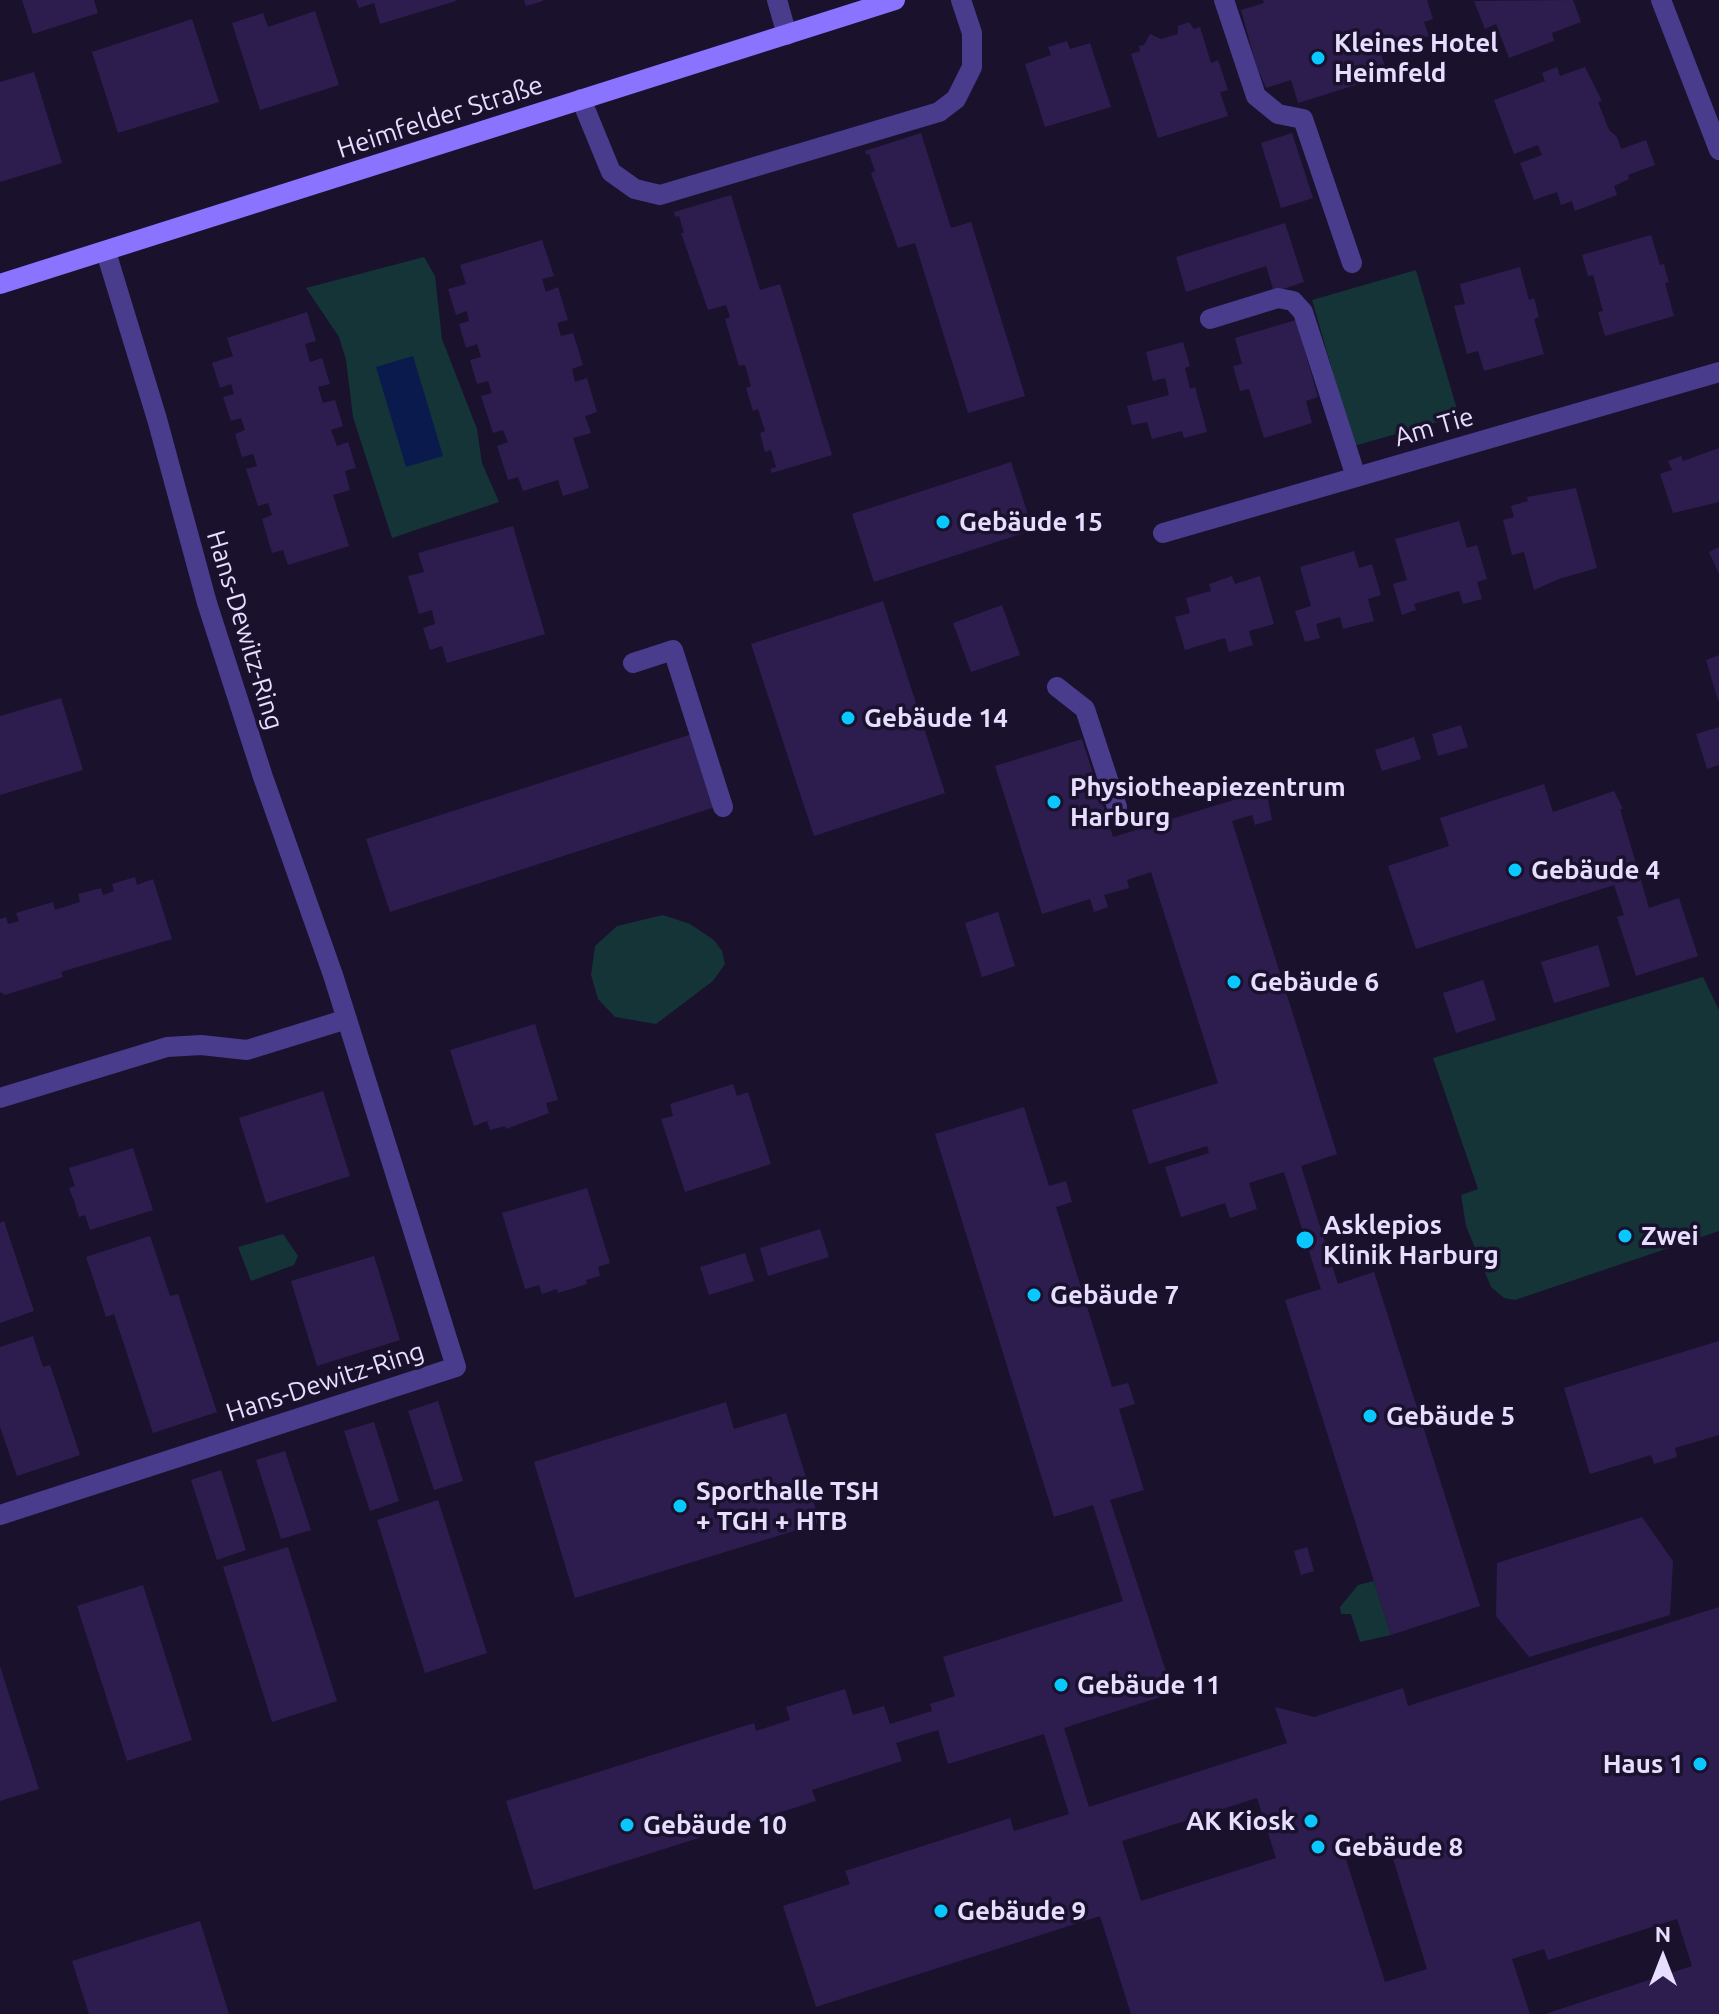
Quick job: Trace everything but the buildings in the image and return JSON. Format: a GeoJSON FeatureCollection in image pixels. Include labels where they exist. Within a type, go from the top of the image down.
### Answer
{"type":"FeatureCollection","features":[{"type":"Feature","properties":{"kind":"street"},"geometry":{"type":"LineString","coordinates":[[777,0],[787,35]]}},
{"type":"Feature","properties":{"kind":"street","name":"Heimfelder Straße"},"geometry":{"type":"LineString","coordinates":[[0,284],[895,0]]}},
{"type":"Feature","properties":{"kind":"street"},"geometry":{"type":"LineString","coordinates":[[581,99],[611,172],[635,189],[660,195],[939,112],[956,99],[972,67],[973,42],[961,0]]}},
{"type":"Feature","properties":{"kind":"street"},"geometry":{"type":"LineString","coordinates":[[1224,0],[1256,96],[1278,114],[1303,119],[1352,263]]}},
{"type":"Feature","properties":{"kind":"street"},"geometry":{"type":"LineString","coordinates":[[1661,0],[1719,150]]}},
{"type":"Feature","properties":{"kind":"street","name":"Hans-Dewitz-Ring"},"geometry":{"type":"LineString","coordinates":[[0,1515],[456,1367],[347,1019],[207,603],[157,419],[106,252]]}},
{"type":"Feature","properties":{"kind":"street"},"geometry":{"type":"LineString","coordinates":[[1210,319],[1278,298],[1293,301],[1303,312],[1356,477]]}},
{"type":"Feature","properties":{"kind":"street","name":"Am Tie"},"geometry":{"type":"LineString","coordinates":[[1163,533],[1719,372]]}},
{"type":"Feature","properties":{"kind":"street"},"geometry":{"type":"LineString","coordinates":[[633,663],[673,650],[723,807]]}},
{"type":"Feature","properties":{"kind":"street"},"geometry":{"type":"LineString","coordinates":[[1057,687],[1085,709],[1117,807]]}},
{"type":"Feature","properties":{"kind":"street"},"geometry":{"type":"LineString","coordinates":[[0,1098],[167,1047],[201,1045],[247,1050],[347,1019]]}},
{"type":"Feature","properties":{"kind":"green space"},"geometry":{"type":"Polygon","coordinates":[[[424,257],[435,276],[442,339],[477,429],[482,463],[499,502],[392,538],[353,417],[346,360],[339,337],[306,288],[424,257]]]}},
{"type":"Feature","properties":{"kind":"green space"},"geometry":{"type":"Polygon","coordinates":[[[1416,270],[1459,416],[1354,446],[1312,300],[1416,270]]]}},
{"type":"Feature","properties":{"kind":"green space"},"geometry":{"type":"Polygon","coordinates":[[[663,915],[690,924],[714,940],[722,951],[725,964],[713,981],[656,1024],[615,1017],[598,999],[591,975],[595,946],[617,926],[663,915]]]}},
{"type":"Feature","properties":{"kind":"green space"},"geometry":{"type":"Polygon","coordinates":[[[1703,977],[1719,1010],[1719,1231],[1515,1300],[1504,1298],[1491,1287],[1466,1226],[1461,1195],[1478,1189],[1433,1058],[1703,977]]]}},
{"type":"Feature","properties":{"kind":"green space"},"geometry":{"type":"Polygon","coordinates":[[[283,1234],[298,1256],[294,1265],[251,1281],[238,1247],[283,1234]]]}},
{"type":"Feature","properties":{"kind":"green space"},"geometry":{"type":"Polygon","coordinates":[[[1374,1581],[1391,1635],[1360,1642],[1351,1614],[1341,1614],[1340,1607],[1358,1585],[1374,1581]]]}},
{"type":"Feature","properties":{"kind":"water"},"geometry":{"type":"Polygon","coordinates":[[[413,356],[443,456],[406,467],[376,367],[413,356]]]}},
{"type":"Feature","properties":{"kind":"place","name":"Kleines Hotel Heimfeld"},"geometry":{"type":"Point","coordinates":[1318,58]}},
{"type":"Feature","properties":{"kind":"place","name":"Gebäude 15"},"geometry":{"type":"Point","coordinates":[943,522]}},
{"type":"Feature","properties":{"kind":"place","name":"Gebäude 14"},"geometry":{"type":"Point","coordinates":[848,718]}},
{"type":"Feature","properties":{"kind":"place","name":"Physiotheapiezentrum Harburg"},"geometry":{"type":"Point","coordinates":[1054,802]}},
{"type":"Feature","properties":{"kind":"place","name":"Gebäude 4"},"geometry":{"type":"Point","coordinates":[1515,870]}},
{"type":"Feature","properties":{"kind":"place","name":"Gebäude 6"},"geometry":{"type":"Point","coordinates":[1234,982]}},
{"type":"Feature","properties":{"kind":"place","name":"Zwei"},"geometry":{"type":"Point","coordinates":[1625,1236]}},
{"type":"Feature","properties":{"kind":"place","name":"Asklepios Klinik Harburg"},"geometry":{"type":"Point","coordinates":[1305,1240]}},
{"type":"Feature","properties":{"kind":"place","name":"Gebäude 7"},"geometry":{"type":"Point","coordinates":[1034,1295]}},
{"type":"Feature","properties":{"kind":"place","name":"Gebäude 5"},"geometry":{"type":"Point","coordinates":[1370,1416]}},
{"type":"Feature","properties":{"kind":"place","name":"Sporthalle TSH + TGH + HTB"},"geometry":{"type":"Point","coordinates":[680,1506]}},
{"type":"Feature","properties":{"kind":"place","name":"Gebäude 11"},"geometry":{"type":"Point","coordinates":[1061,1685]}},
{"type":"Feature","properties":{"kind":"place","name":"Haus 1"},"geometry":{"type":"Point","coordinates":[1700,1764]}},
{"type":"Feature","properties":{"kind":"place","name":"AK Kiosk"},"geometry":{"type":"Point","coordinates":[1311,1821]}},
{"type":"Feature","properties":{"kind":"place","name":"Gebäude 10"},"geometry":{"type":"Point","coordinates":[627,1825]}},
{"type":"Feature","properties":{"kind":"place","name":"Gebäude 8"},"geometry":{"type":"Point","coordinates":[1318,1847]}},
{"type":"Feature","properties":{"kind":"place","name":"Gebäude 9"},"geometry":{"type":"Point","coordinates":[941,1911]}}]}
